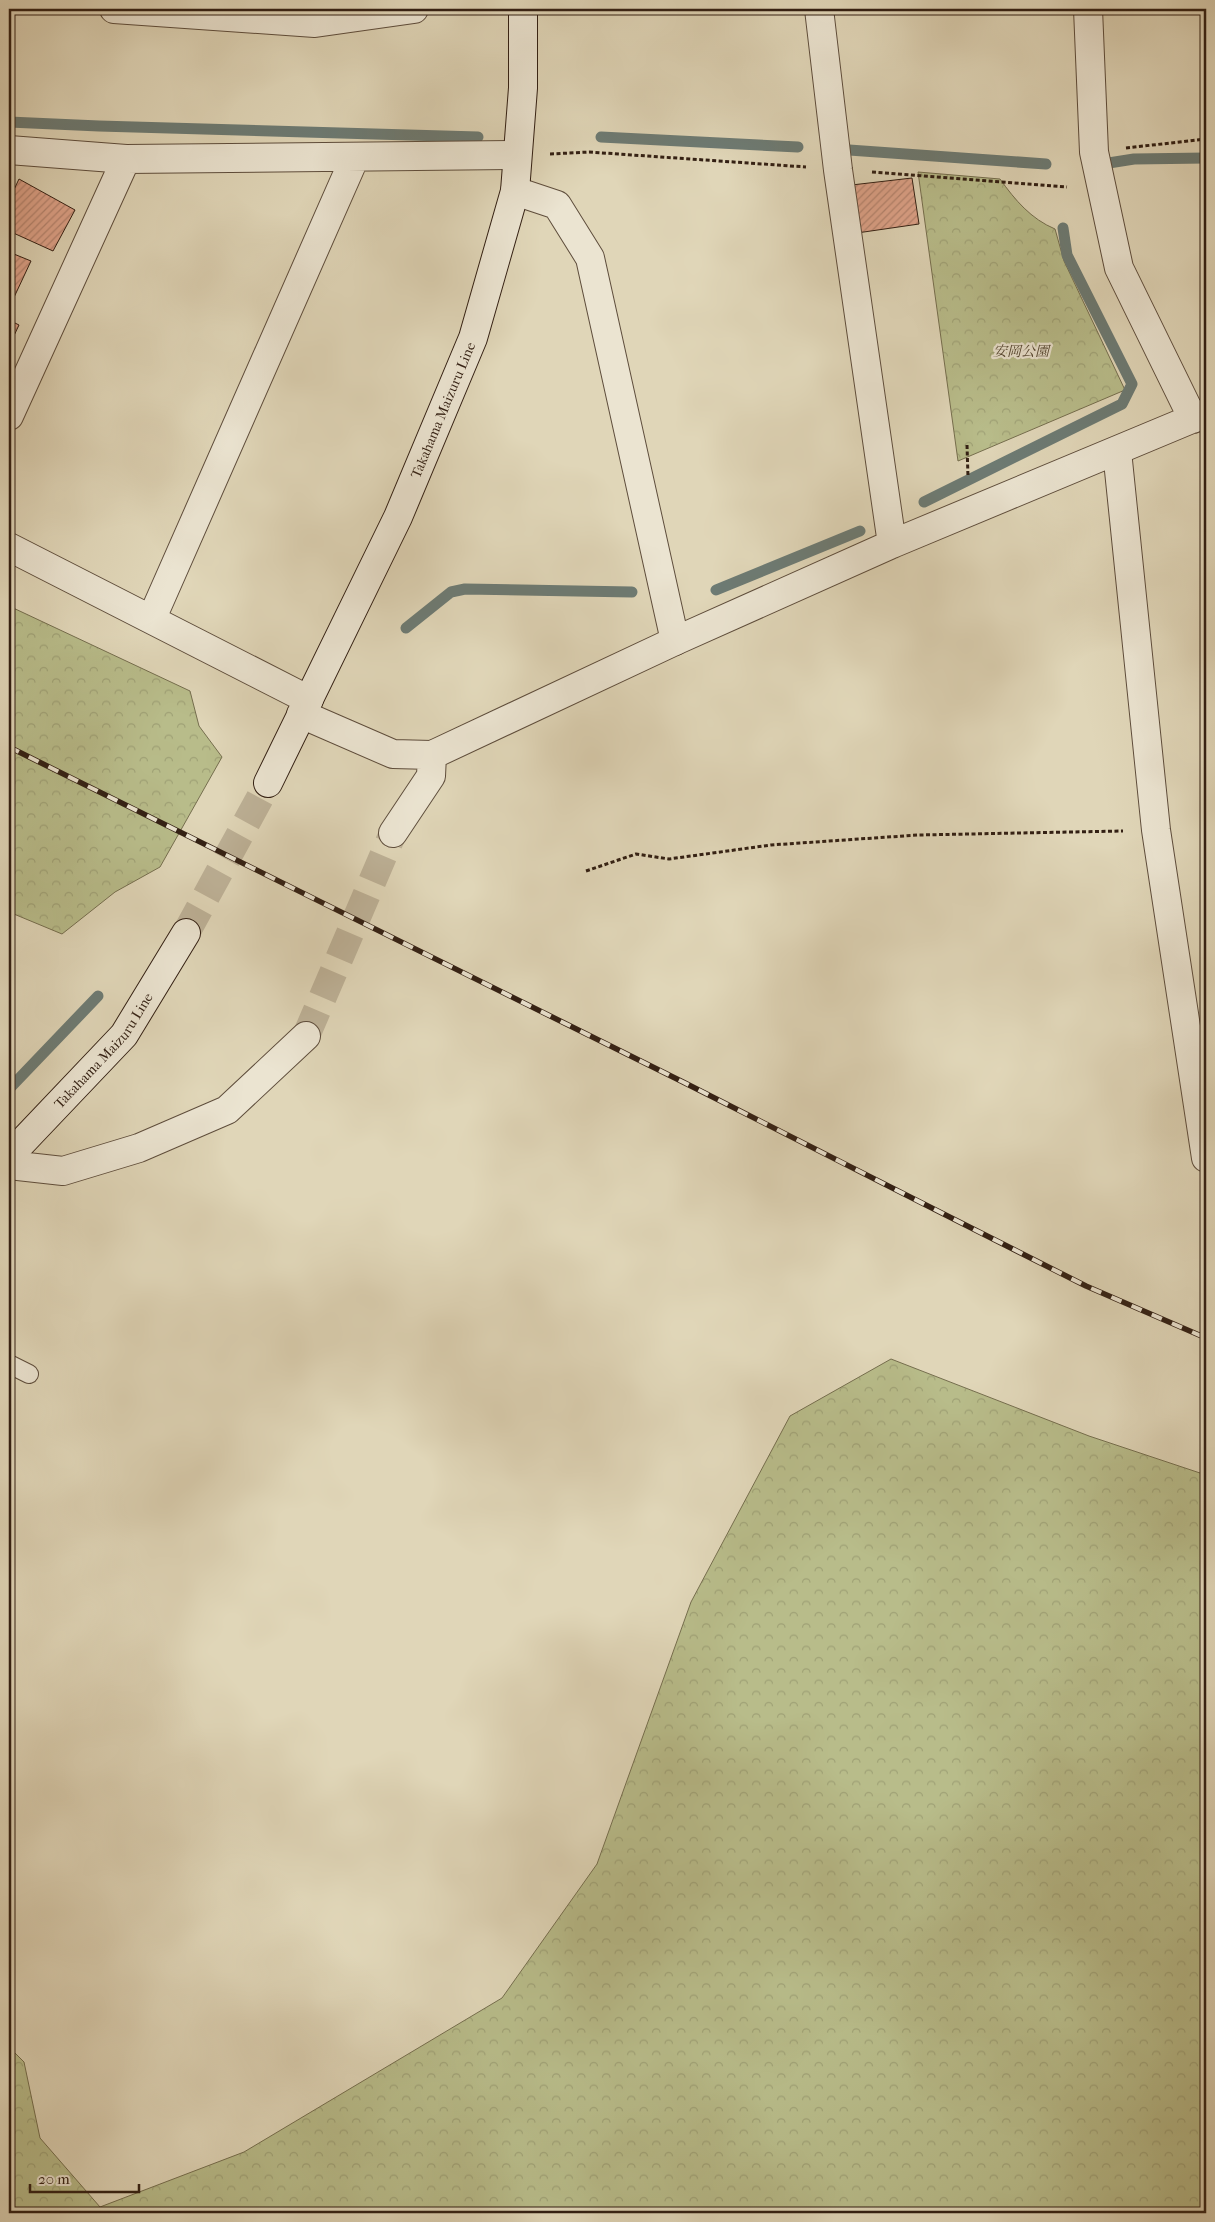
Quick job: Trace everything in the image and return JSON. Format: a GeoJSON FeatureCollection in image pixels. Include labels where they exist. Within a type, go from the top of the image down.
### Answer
{"type":"FeatureCollection","features":[{"type":"Feature","properties":{"kind":"street"},"geometry":{"type":"LineString","coordinates":[[114,9],[225,13],[315,23],[414,9]]}},
{"type":"Feature","properties":{"kind":"street","name":"Takahama Maizuru Line"},"geometry":{"type":"LineString","coordinates":[[268,783],[398,517],[473,338],[515,191],[523,88],[523,9]]}},
{"type":"Feature","properties":{"kind":"street"},"geometry":{"type":"LineString","coordinates":[[818,9],[838,170],[892,544]]}},
{"type":"Feature","properties":{"kind":"street"},"geometry":{"type":"LineString","coordinates":[[9,547],[152,618],[305,707],[393,754],[432,755],[675,641],[892,544],[1200,416],[1119,268],[1100,190],[1094,152],[1088,9]]}},
{"type":"Feature","properties":{"kind":"street"},"geometry":{"type":"LineString","coordinates":[[9,150],[126,159],[517,155]]}},
{"type":"Feature","properties":{"kind":"street"},"geometry":{"type":"LineString","coordinates":[[152,618],[355,156]]}},
{"type":"Feature","properties":{"kind":"street"},"geometry":{"type":"LineString","coordinates":[[9,416],[126,159]]}},
{"type":"Feature","properties":{"kind":"street"},"geometry":{"type":"LineString","coordinates":[[515,191],[557,205],[590,258],[675,641]]}},
{"type":"Feature","properties":{"kind":"street"},"geometry":{"type":"LineString","coordinates":[[1117,451],[1156,830],[1206,1158]]}},
{"type":"Feature","properties":{"kind":"street"},"geometry":{"type":"LineString","coordinates":[[393,833],[431,776],[432,755]]}},
{"type":"Feature","properties":{"kind":"street","name":"Takahama Maizuru Line"},"geometry":{"type":"LineString","coordinates":[[9,1156],[124,1035],[186,933]]}},
{"type":"Feature","properties":{"kind":"street"},"geometry":{"type":"LineString","coordinates":[[9,1165],[63,1171],[139,1148],[227,1110],[306,1036]]}},
{"type":"Feature","properties":{"kind":"lane"},"geometry":{"type":"LineString","coordinates":[[9,1364],[29,1374]]}},
{"type":"Feature","properties":{"kind":"path"},"geometry":{"type":"LineString","coordinates":[[1094,152],[1206,139]]}},
{"type":"Feature","properties":{"kind":"path"},"geometry":{"type":"LineString","coordinates":[[517,155],[589,152],[1100,190]]}},
{"type":"Feature","properties":{"kind":"path"},"geometry":{"type":"LineString","coordinates":[[967,445],[967,457]]}},
{"type":"Feature","properties":{"kind":"path"},"geometry":{"type":"LineString","coordinates":[[586,871],[636,854],[669,859],[771,845],[918,835],[1156,830]]}},
{"type":"Feature","properties":{"kind":"green space","name":"安岡公園"},"geometry":{"type":"Polygon","coordinates":[[[918,172],[1000,179],[1024,208],[1038,220],[1055,229],[1064,261],[1125,390],[958,461],[918,172]]]}},
{"type":"Feature","properties":{"kind":"green space"},"geometry":{"type":"Polygon","coordinates":[[[9,606],[190,691],[199,726],[222,757],[160,867],[115,892],[62,934],[9,912],[9,606]]]}},
{"type":"Feature","properties":{"kind":"green space"},"geometry":{"type":"Polygon","coordinates":[[[891,1359],[1089,1436],[1206,1475],[1206,2213],[9,2213],[9,2047],[24,2062],[40,2138],[100,2207],[244,2152],[502,1998],[597,1864],[691,1602],[790,1416],[891,1359]]]}},
{"type":"Feature","properties":{"kind":"building"},"geometry":{"type":"Polygon","coordinates":[[[912,178],[919,224],[850,234],[843,186],[912,178]]]}},
{"type":"Feature","properties":{"kind":"building"},"geometry":{"type":"Polygon","coordinates":[[[19,179],[75,210],[53,251],[9,231],[9,200],[19,179]]]}},
{"type":"Feature","properties":{"kind":"building"},"geometry":{"type":"Polygon","coordinates":[[[9,252],[31,261],[9,308],[9,252]]]}},
{"type":"Feature","properties":{"kind":"building"},"geometry":{"type":"Polygon","coordinates":[[[9,320],[19,325],[11,342],[9,341],[9,320]]]}},
{"type":"Feature","properties":{"kind":"waterway"},"geometry":{"type":"LineString","coordinates":[[9,122],[478,137]]}},
{"type":"Feature","properties":{"kind":"waterway"},"geometry":{"type":"LineString","coordinates":[[601,137],[798,147]]}},
{"type":"Feature","properties":{"kind":"waterway"},"geometry":{"type":"LineString","coordinates":[[835,149],[1046,164]]}},
{"type":"Feature","properties":{"kind":"waterway"},"geometry":{"type":"LineString","coordinates":[[1096,165],[1134,159],[1206,158]]}},
{"type":"Feature","properties":{"kind":"waterway"},"geometry":{"type":"LineString","coordinates":[[924,502],[1122,404],[1132,384],[1067,255],[1063,228]]}},
{"type":"Feature","properties":{"kind":"waterway"},"geometry":{"type":"LineString","coordinates":[[716,590],[860,531]]}},
{"type":"Feature","properties":{"kind":"waterway"},"geometry":{"type":"LineString","coordinates":[[406,628],[451,592],[465,589],[632,592]]}},
{"type":"Feature","properties":{"kind":"waterway"},"geometry":{"type":"LineString","coordinates":[[9,1089],[98,996]]}},
{"type":"Feature","properties":{"kind":"tunnel"},"geometry":{"type":"LineString","coordinates":[[186,933],[268,783]]}},
{"type":"Feature","properties":{"kind":"tunnel"},"geometry":{"type":"LineString","coordinates":[[306,1036],[393,833]]}},
{"type":"Feature","properties":{"kind":"railway"},"geometry":{"type":"LineString","coordinates":[[9,747],[683,1082],[1086,1286],[1206,1338]]}}]}
